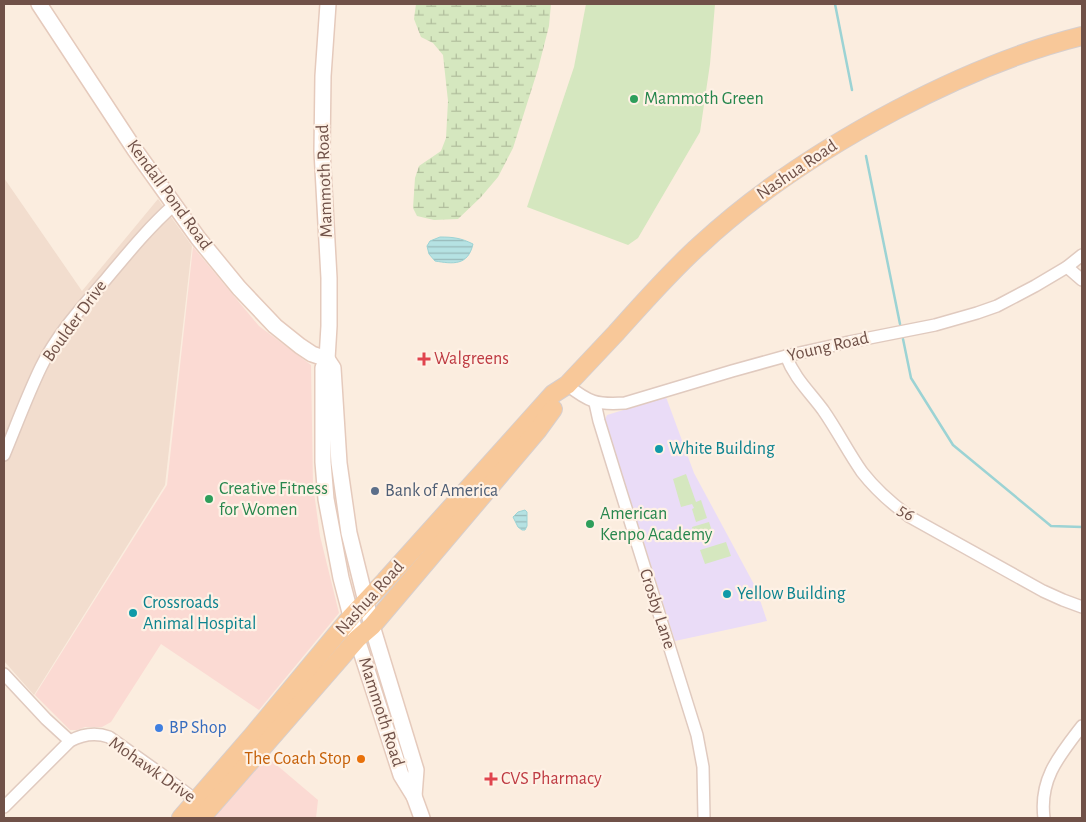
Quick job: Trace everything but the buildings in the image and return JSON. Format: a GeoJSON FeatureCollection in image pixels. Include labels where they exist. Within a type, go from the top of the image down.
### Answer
{"type":"FeatureCollection","features":[{"type":"Feature","properties":{"kind":"main road","name":"Kendall Pond Road"},"geometry":{"type":"LineString","coordinates":[[39,4],[135,150],[217,262],[275,326],[312,354],[328,359]]}},
{"type":"Feature","properties":{"kind":"main road","name":"Mammoth Road"},"geometry":{"type":"LineString","coordinates":[[328,4],[323,76],[322,151],[329,302],[328,359],[323,368],[323,462],[326,499],[357,639],[401,775],[414,796],[422,818]]}},
{"type":"Feature","properties":{"kind":"main road","name":"Nashua Road"},"geometry":{"type":"LineString","coordinates":[[202,809],[253,735],[351,617],[386,581],[553,394],[567,385],[680,264],[723,224],[764,191],[838,142],[915,100],[986,68],[1082,36]]}},
{"type":"Feature","properties":{"kind":"main road","name":"Mammoth Road"},"geometry":{"type":"LineString","coordinates":[[328,359],[333,368],[339,463],[349,533],[372,626],[416,770],[414,796]]}},
{"type":"Feature","properties":{"kind":"main road","name":"Nashua Road"},"geometry":{"type":"LineString","coordinates":[[181,818],[202,809],[357,639],[372,626],[537,431],[560,401],[567,385]]}},
{"type":"Feature","properties":{"kind":"street","name":"Boulder Drive"},"geometry":{"type":"LineString","coordinates":[[4,455],[41,367],[61,334],[133,247],[174,205]]}},
{"type":"Feature","properties":{"kind":"street","name":"Young Road"},"geometry":{"type":"LineString","coordinates":[[567,385],[578,394],[595,403],[625,403],[732,370],[786,356],[935,325],[997,306],[1067,267],[1082,255]]}},
{"type":"Feature","properties":{"kind":"street"},"geometry":{"type":"LineString","coordinates":[[1067,267],[1082,280]]}},
{"type":"Feature","properties":{"kind":"street","name":"56"},"geometry":{"type":"LineString","coordinates":[[786,356],[796,377],[823,410],[860,469],[877,490],[892,504],[910,517],[1043,591],[1082,607]]}},
{"type":"Feature","properties":{"kind":"street","name":"Crosby Lane"},"geometry":{"type":"LineString","coordinates":[[595,403],[696,735],[703,767],[704,818]]}},
{"type":"Feature","properties":{"kind":"street"},"geometry":{"type":"LineString","coordinates":[[4,424],[14,430]]}},
{"type":"Feature","properties":{"kind":"street"},"geometry":{"type":"LineString","coordinates":[[4,674],[46,719],[70,741]]}},
{"type":"Feature","properties":{"kind":"street"},"geometry":{"type":"LineString","coordinates":[[1044,818],[1043,801],[1047,780],[1056,761],[1082,726]]}},
{"type":"Feature","properties":{"kind":"street","name":"Mohawk Drive"},"geometry":{"type":"LineString","coordinates":[[4,808],[70,741],[90,734],[109,737],[161,774],[202,809]]}},
{"type":"Feature","properties":{"kind":"shaded area"},"geometry":{"type":"Polygon","coordinates":[[[4,178],[82,291],[158,199],[192,246],[165,485],[34,695],[4,661],[4,178]]]}},
{"type":"Feature","properties":{"kind":"shaded area"},"geometry":{"type":"Polygon","coordinates":[[[193,247],[259,326],[311,365],[313,485],[320,536],[339,613],[259,710],[161,644],[111,722],[102,727],[85,727],[70,730],[35,695],[167,485],[193,247]]]}},
{"type":"Feature","properties":{"kind":"shaded area"},"geometry":{"type":"Polygon","coordinates":[[[666,397],[694,473],[756,588],[767,621],[675,641],[605,420],[607,415],[666,397]]]}},
{"type":"Feature","properties":{"kind":"shaded area"},"geometry":{"type":"Polygon","coordinates":[[[266,756],[318,800],[316,818],[213,818],[266,756]]]}},
{"type":"Feature","properties":{"kind":"green space"},"geometry":{"type":"Polygon","coordinates":[[[416,4],[551,4],[549,26],[538,69],[513,148],[498,177],[458,219],[434,220],[417,216],[413,208],[415,178],[419,166],[441,151],[446,138],[448,101],[443,55],[433,43],[421,37],[414,19],[416,4]]]}},
{"type":"Feature","properties":{"kind":"green space","name":"Mammoth Green"},"geometry":{"type":"Polygon","coordinates":[[[586,4],[715,4],[710,64],[700,132],[638,238],[628,245],[527,207],[574,67],[586,4]]]}},
{"type":"Feature","properties":{"kind":"green space"},"geometry":{"type":"Polygon","coordinates":[[[686,474],[696,502],[701,500],[707,518],[696,522],[692,504],[681,507],[673,479],[686,474]]]}},
{"type":"Feature","properties":{"kind":"green space"},"geometry":{"type":"Polygon","coordinates":[[[709,522],[712,531],[695,536],[692,527],[709,522]]]}},
{"type":"Feature","properties":{"kind":"green space"},"geometry":{"type":"Polygon","coordinates":[[[726,542],[731,556],[705,564],[700,550],[726,542]]]}},
{"type":"Feature","properties":{"kind":"water"},"geometry":{"type":"Polygon","coordinates":[[[440,237],[457,238],[469,242],[473,244],[471,251],[464,260],[459,262],[435,261],[429,254],[427,246],[430,241],[440,237]]]}},
{"type":"Feature","properties":{"kind":"water"},"geometry":{"type":"Polygon","coordinates":[[[525,510],[527,512],[527,526],[525,530],[522,530],[518,527],[513,517],[518,512],[525,510]]]}},
{"type":"Feature","properties":{"kind":"waterway"},"geometry":{"type":"LineString","coordinates":[[835,4],[852,90]]}},
{"type":"Feature","properties":{"kind":"waterway"},"geometry":{"type":"LineString","coordinates":[[866,156],[900,324]]}},
{"type":"Feature","properties":{"kind":"waterway"},"geometry":{"type":"LineString","coordinates":[[903,339],[911,378],[953,445],[1051,526],[1082,527]]}},
{"type":"Feature","properties":{"kind":"place","name":"Mammoth Green"},"geometry":{"type":"Point","coordinates":[634,99]}},
{"type":"Feature","properties":{"kind":"place","name":"Walgreens"},"geometry":{"type":"Point","coordinates":[424,359]}},
{"type":"Feature","properties":{"kind":"place","name":"White Building"},"geometry":{"type":"Point","coordinates":[659,449]}},
{"type":"Feature","properties":{"kind":"place","name":"Bank of America"},"geometry":{"type":"Point","coordinates":[375,491]}},
{"type":"Feature","properties":{"kind":"place","name":"Creative Fitness for Women"},"geometry":{"type":"Point","coordinates":[209,499]}},
{"type":"Feature","properties":{"kind":"place","name":"American Kenpo Academy"},"geometry":{"type":"Point","coordinates":[590,524]}},
{"type":"Feature","properties":{"kind":"place","name":"Yellow Building"},"geometry":{"type":"Point","coordinates":[727,594]}},
{"type":"Feature","properties":{"kind":"place","name":"Crossroads Animal Hospital"},"geometry":{"type":"Point","coordinates":[133,613]}},
{"type":"Feature","properties":{"kind":"place","name":"BP Shop"},"geometry":{"type":"Point","coordinates":[159,728]}},
{"type":"Feature","properties":{"kind":"place","name":"The Coach Stop"},"geometry":{"type":"Point","coordinates":[361,759]}},
{"type":"Feature","properties":{"kind":"place","name":"CVS Pharmacy"},"geometry":{"type":"Point","coordinates":[491,779]}}]}
